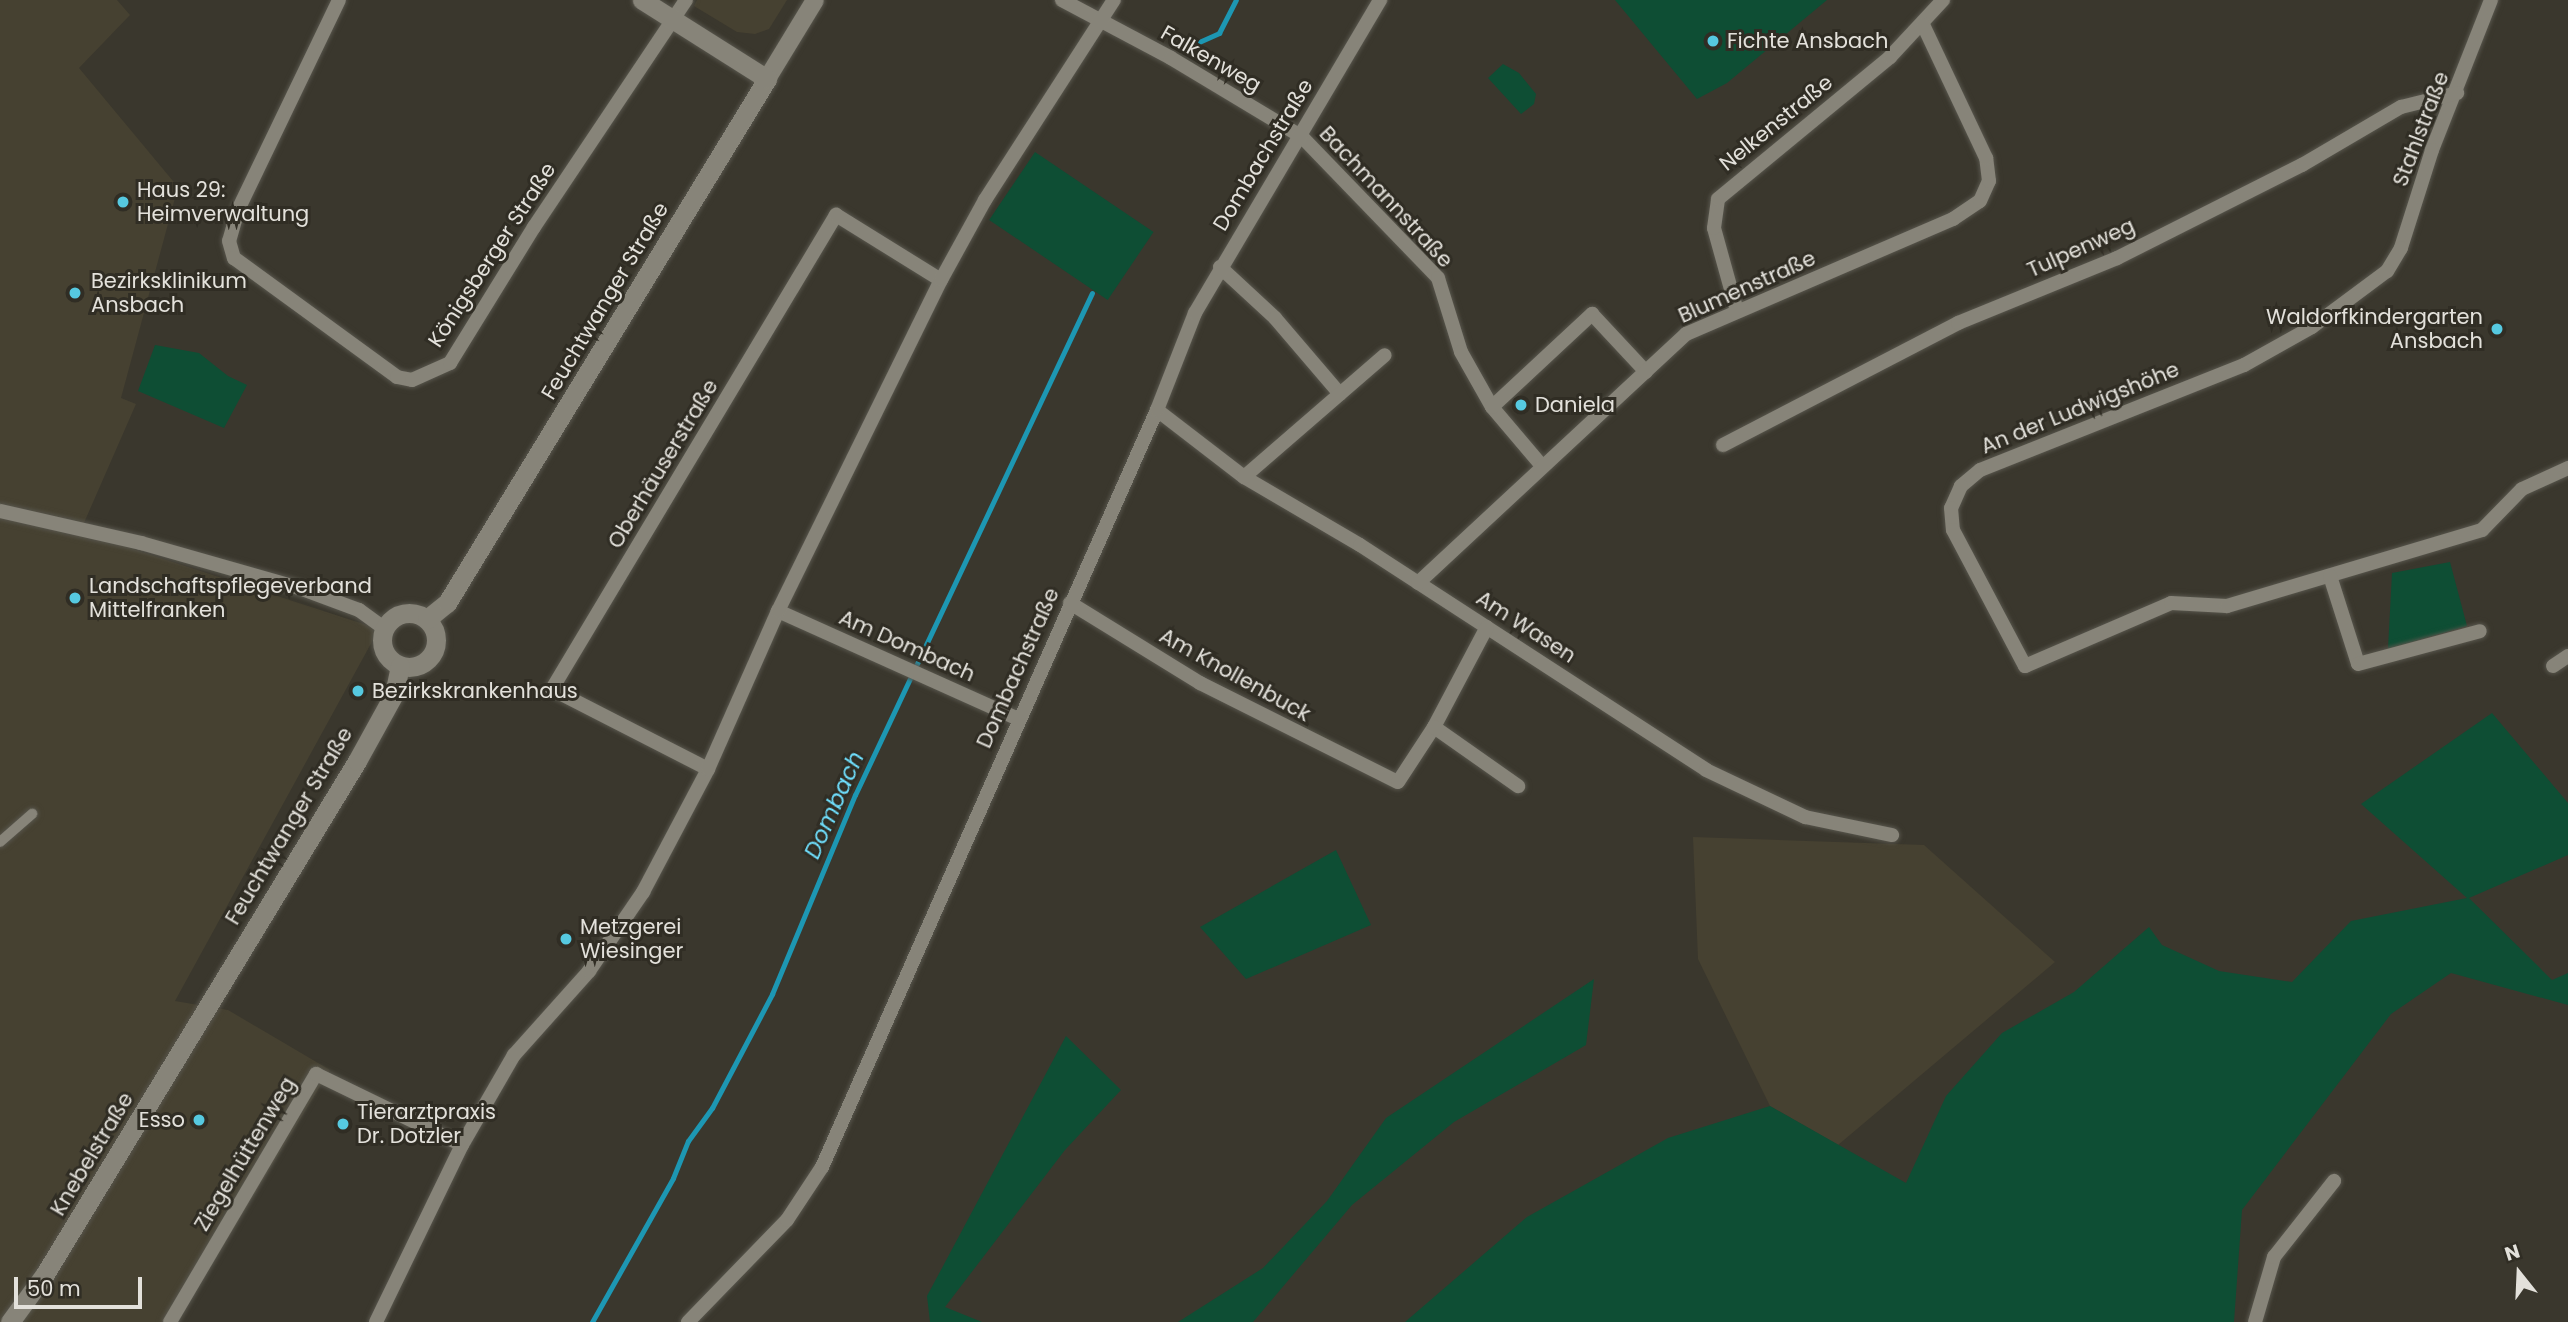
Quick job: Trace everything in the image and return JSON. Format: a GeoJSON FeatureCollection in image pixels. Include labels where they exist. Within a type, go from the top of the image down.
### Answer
{"type":"FeatureCollection","features":[{"type":"Feature","properties":{"kind":"main road"},"geometry":{"type":"LineString","coordinates":[[642,0],[767,79]]}},
{"type":"Feature","properties":{"kind":"main road","name":"Feuchtwanger Straße"},"geometry":{"type":"LineString","coordinates":[[428,619],[447,603],[767,79]]}},
{"type":"Feature","properties":{"kind":"main road"},"geometry":{"type":"LineString","coordinates":[[399,614],[419,614],[428,619],[437,635],[433,654],[418,666],[400,666],[383,646],[384,628],[399,614]]}},
{"type":"Feature","properties":{"kind":"main road","name":"Feuchtwanger Straße"},"geometry":{"type":"LineString","coordinates":[[208,1006],[357,761],[394,694],[400,666]]}},
{"type":"Feature","properties":{"kind":"main road","name":"Knebelstraße"},"geometry":{"type":"LineString","coordinates":[[10,1322],[45,1274],[208,1006]]}},
{"type":"Feature","properties":{"kind":"street","name":"Königsberger Straße"},"geometry":{"type":"LineString","coordinates":[[339,0],[238,210],[229,241],[234,258],[397,377],[412,380],[450,363],[534,228],[686,0]]}},
{"type":"Feature","properties":{"kind":"street","name":"Feuchtwanger Straße"},"geometry":{"type":"LineString","coordinates":[[767,79],[815,0]]}},
{"type":"Feature","properties":{"kind":"street","name":"Falkenweg"},"geometry":{"type":"LineString","coordinates":[[1062,0],[1183,65],[1301,136]]}},
{"type":"Feature","properties":{"kind":"street"},"geometry":{"type":"LineString","coordinates":[[376,1322],[462,1145],[514,1055],[589,971],[643,892],[708,769],[778,611],[941,280],[985,200],[1114,0]]}},
{"type":"Feature","properties":{"kind":"street","name":"Dombachstraße"},"geometry":{"type":"LineString","coordinates":[[688,1322],[787,1220],[821,1167],[1157,410],[1195,313],[1380,0]]}},
{"type":"Feature","properties":{"kind":"street","name":"Nelkenstraße"},"geometry":{"type":"LineString","coordinates":[[1737,310],[1714,228],[1718,199],[1923,25],[1943,0]]}},
{"type":"Feature","properties":{"kind":"street","name":"Stahlstraße"},"geometry":{"type":"LineString","coordinates":[[2387,271],[2401,248],[2432,150],[2457,93],[2491,0]]}},
{"type":"Feature","properties":{"kind":"street","name":"Blumenstraße"},"geometry":{"type":"LineString","coordinates":[[1418,583],[1686,334],[1953,219],[1980,201],[1989,181],[1986,158],[1923,25]]}},
{"type":"Feature","properties":{"kind":"street","name":"Tulpenweg"},"geometry":{"type":"LineString","coordinates":[[1723,445],[1958,323],[2117,258],[2302,165],[2401,107],[2457,93]]}},
{"type":"Feature","properties":{"kind":"street","name":"Bachmannstraße"},"geometry":{"type":"LineString","coordinates":[[1301,136],[1438,278],[1461,352],[1492,407],[1542,466]]}},
{"type":"Feature","properties":{"kind":"street","name":"Oberhäuserstraße"},"geometry":{"type":"LineString","coordinates":[[708,769],[552,688],[836,215],[941,280]]}},
{"type":"Feature","properties":{"kind":"street"},"geometry":{"type":"LineString","coordinates":[[1220,267],[1275,318],[1339,394]]}},
{"type":"Feature","properties":{"kind":"street","name":"An der Ludwigshöhe"},"geometry":{"type":"LineString","coordinates":[[2330,576],[2227,606],[2171,603],[2025,666],[1953,530],[1951,508],[1961,486],[1980,470],[2244,365],[2312,327],[2387,271]]}},
{"type":"Feature","properties":{"kind":"street"},"geometry":{"type":"LineString","coordinates":[[1492,407],[1592,314],[1646,372]]}},
{"type":"Feature","properties":{"kind":"street"},"geometry":{"type":"LineString","coordinates":[[1244,477],[1385,355]]}},
{"type":"Feature","properties":{"kind":"street","name":"Am Wasen"},"geometry":{"type":"LineString","coordinates":[[1157,410],[1244,477],[1418,583],[1706,770],[1805,817],[1892,835]]}},
{"type":"Feature","properties":{"kind":"street"},"geometry":{"type":"LineString","coordinates":[[2480,631],[2358,664],[2330,576],[2482,530],[2522,489],[2568,468]]}},
{"type":"Feature","properties":{"kind":"street"},"geometry":{"type":"LineString","coordinates":[[0,511],[141,543],[302,589],[359,610],[384,628]]}},
{"type":"Feature","properties":{"kind":"street","name":"Am Knollenbuck"},"geometry":{"type":"LineString","coordinates":[[1070,603],[1200,684],[1384,778],[1398,782],[1434,727]]}},
{"type":"Feature","properties":{"kind":"street","name":"Am Dombach"},"geometry":{"type":"LineString","coordinates":[[778,611],[1018,719]]}},
{"type":"Feature","properties":{"kind":"street"},"geometry":{"type":"LineString","coordinates":[[1487,627],[1434,727],[1518,786]]}},
{"type":"Feature","properties":{"kind":"street"},"geometry":{"type":"LineString","coordinates":[[2553,666],[2568,656]]}},
{"type":"Feature","properties":{"kind":"street"},"geometry":{"type":"LineString","coordinates":[[0,842],[32,814]]}},
{"type":"Feature","properties":{"kind":"street","name":"Ziegelhüttenweg"},"geometry":{"type":"LineString","coordinates":[[170,1322],[316,1074],[462,1145]]}},
{"type":"Feature","properties":{"kind":"street"},"geometry":{"type":"LineString","coordinates":[[2255,1322],[2274,1257],[2334,1181]]}},
{"type":"Feature","properties":{"kind":"shaded area"},"geometry":{"type":"Polygon","coordinates":[[[0,0],[117,0],[130,15],[79,68],[178,187],[121,398],[136,404],[80,532],[379,629],[175,1001],[228,1010],[330,1070],[177,1322],[0,1322],[0,0]]]}},
{"type":"Feature","properties":{"kind":"shaded area"},"geometry":{"type":"Polygon","coordinates":[[[697,0],[787,0],[769,29],[755,34],[737,32],[694,6],[697,0]]]}},
{"type":"Feature","properties":{"kind":"shaded area"},"geometry":{"type":"Polygon","coordinates":[[[1693,837],[1924,845],[2055,962],[1838,1145],[1770,1106],[1698,959],[1693,837]]]}},
{"type":"Feature","properties":{"kind":"green space","name":"Fichte Ansbach"},"geometry":{"type":"Polygon","coordinates":[[[1615,0],[1827,0],[1727,83],[1697,99],[1615,0]]]}},
{"type":"Feature","properties":{"kind":"green space"},"geometry":{"type":"Polygon","coordinates":[[[1503,64],[1519,73],[1536,94],[1534,104],[1521,114],[1488,78],[1503,64]]]}},
{"type":"Feature","properties":{"kind":"green space"},"geometry":{"type":"Polygon","coordinates":[[[1035,152],[1154,232],[1108,300],[989,220],[1035,152]]]}},
{"type":"Feature","properties":{"kind":"green space"},"geometry":{"type":"Polygon","coordinates":[[[155,345],[199,353],[228,376],[247,385],[224,428],[138,391],[155,345]]]}},
{"type":"Feature","properties":{"kind":"green space"},"geometry":{"type":"Polygon","coordinates":[[[2450,562],[2467,626],[2388,649],[2392,573],[2450,562]]]}},
{"type":"Feature","properties":{"kind":"green space"},"geometry":{"type":"Polygon","coordinates":[[[2492,713],[2568,803],[2568,855],[2469,898],[2552,980],[2568,973],[2568,1005],[2451,973],[2391,1014],[2242,1210],[2234,1322],[1405,1322],[1527,1217],[1668,1138],[1770,1106],[1906,1183],[1946,1096],[2002,1033],[2074,992],[2149,927],[2162,945],[2219,971],[2292,982],[2351,921],[2467,898],[2361,804],[2492,713]]]}},
{"type":"Feature","properties":{"kind":"green space"},"geometry":{"type":"Polygon","coordinates":[[[1336,850],[1371,925],[1246,979],[1200,927],[1336,850]]]}},
{"type":"Feature","properties":{"kind":"green space"},"geometry":{"type":"Polygon","coordinates":[[[1594,979],[1586,1045],[1454,1122],[1352,1205],[1253,1322],[1178,1322],[1263,1268],[1327,1201],[1386,1118],[1594,979]]]}},
{"type":"Feature","properties":{"kind":"green space"},"geometry":{"type":"Polygon","coordinates":[[[1066,1036],[1121,1090],[1065,1150],[945,1307],[982,1322],[930,1322],[927,1296],[1066,1036]]]}},
{"type":"Feature","properties":{"kind":"waterway","name":"Dombach"},"geometry":{"type":"LineString","coordinates":[[1190,46],[1219,33],[1236,0]]}},
{"type":"Feature","properties":{"kind":"waterway","name":"Dombach"},"geometry":{"type":"LineString","coordinates":[[592,1322],[673,1178],[688,1141],[712,1108],[772,994],[855,795],[1092,293]]}},
{"type":"Feature","properties":{"kind":"place","name":"Fichte Ansbach"},"geometry":{"type":"Point","coordinates":[1713,41]}},
{"type":"Feature","properties":{"kind":"place","name":"Haus 29: Heimverwaltung"},"geometry":{"type":"Point","coordinates":[123,202]}},
{"type":"Feature","properties":{"kind":"place","name":"Bezirksklinikum Ansbach"},"geometry":{"type":"Point","coordinates":[75,293]}},
{"type":"Feature","properties":{"kind":"place","name":"Waldorfkindergarten Ansbach"},"geometry":{"type":"Point","coordinates":[2497,329]}},
{"type":"Feature","properties":{"kind":"place","name":"Daniela"},"geometry":{"type":"Point","coordinates":[1521,405]}},
{"type":"Feature","properties":{"kind":"place","name":"Landschaftspflegeverband Mittelfranken"},"geometry":{"type":"Point","coordinates":[75,598]}},
{"type":"Feature","properties":{"kind":"place","name":"Bezirkskrankenhaus"},"geometry":{"type":"Point","coordinates":[358,691]}},
{"type":"Feature","properties":{"kind":"place","name":"Metzgerei Wiesinger"},"geometry":{"type":"Point","coordinates":[566,939]}},
{"type":"Feature","properties":{"kind":"place","name":"Esso"},"geometry":{"type":"Point","coordinates":[199,1120]}},
{"type":"Feature","properties":{"kind":"place","name":"Tierarztpraxis Dr. Dotzler"},"geometry":{"type":"Point","coordinates":[343,1124]}}]}
